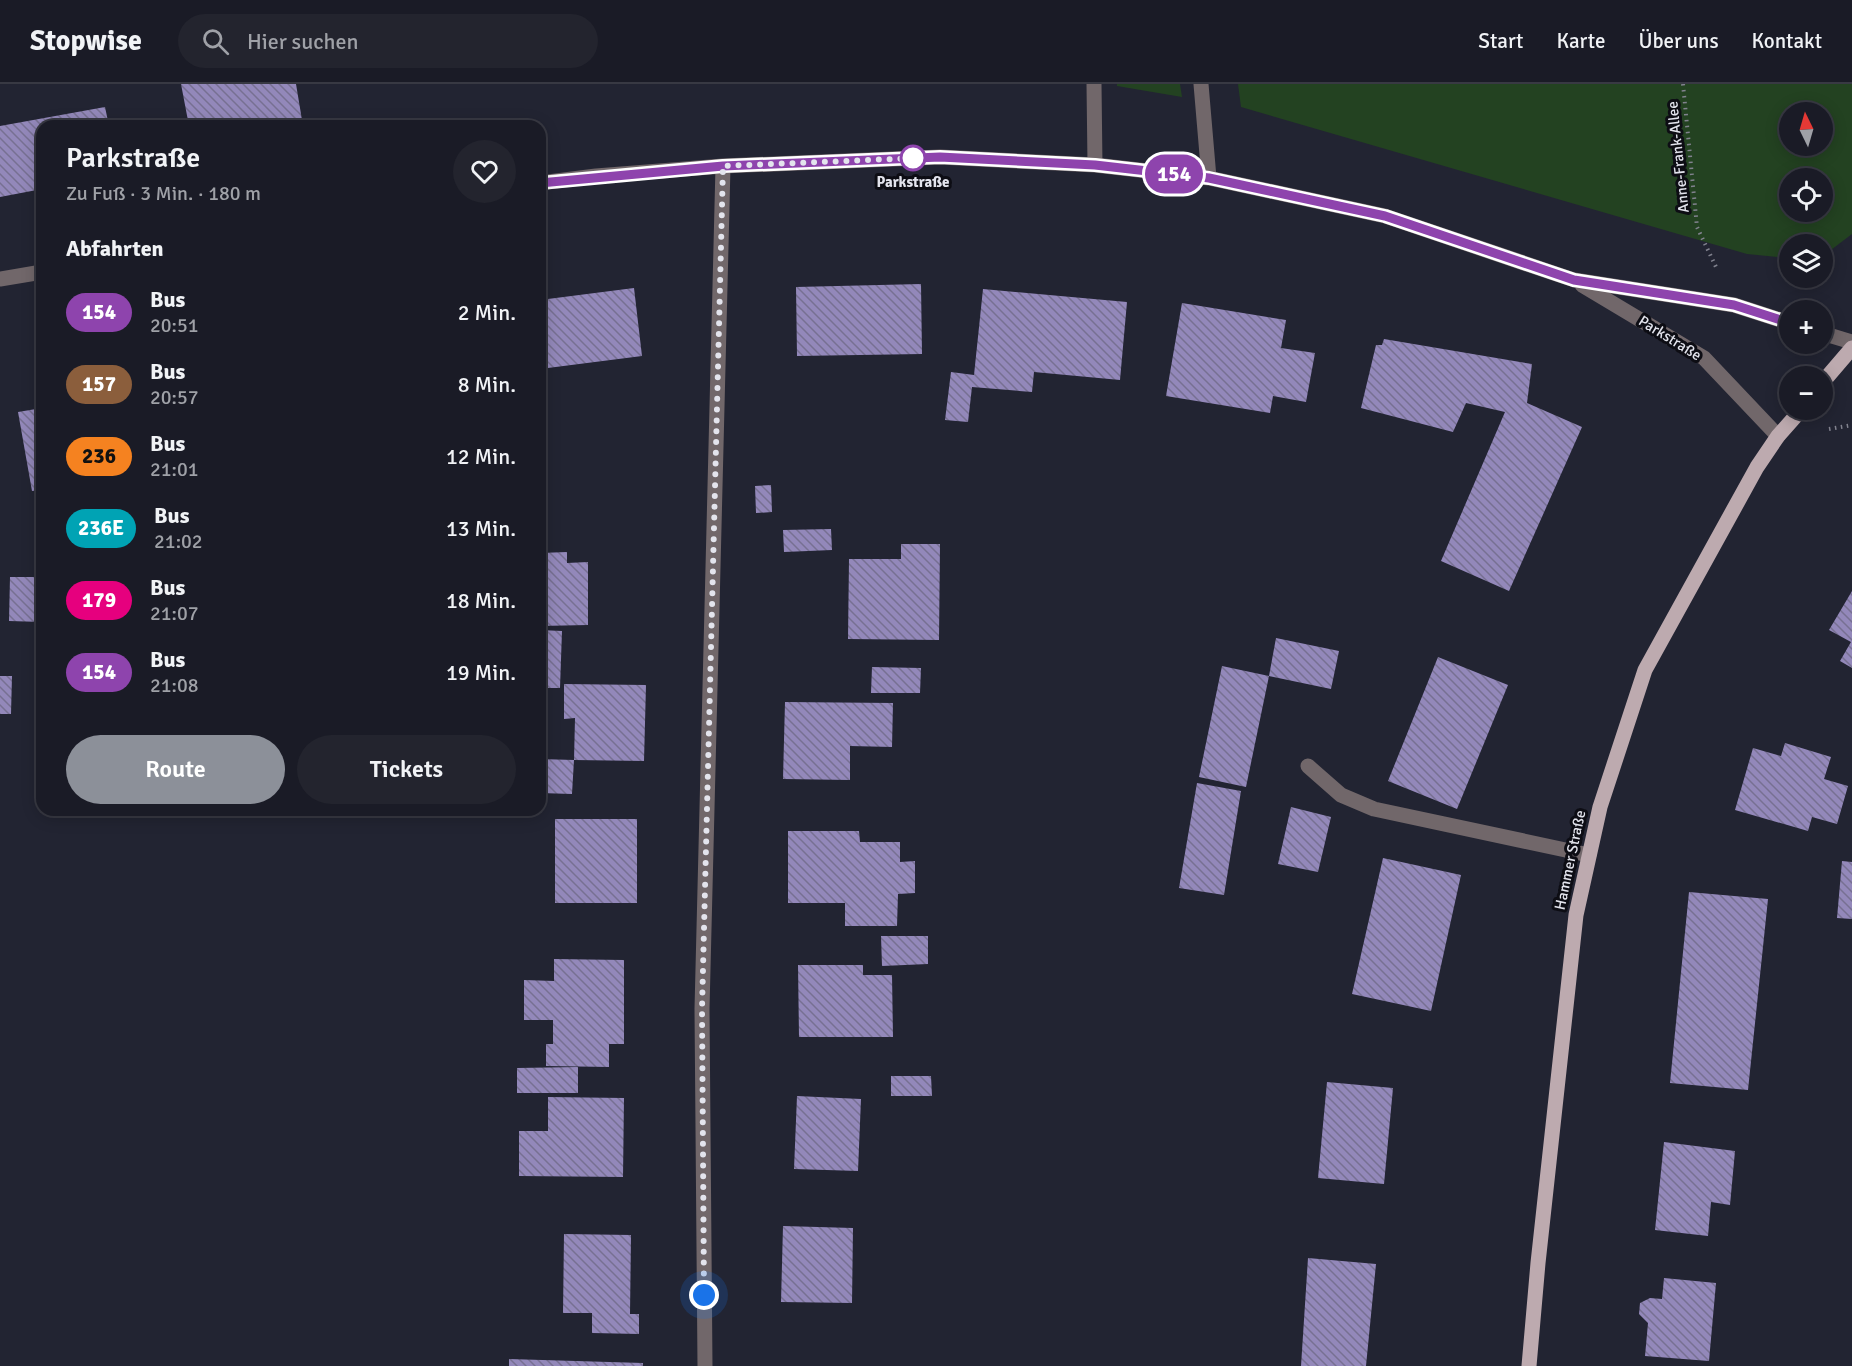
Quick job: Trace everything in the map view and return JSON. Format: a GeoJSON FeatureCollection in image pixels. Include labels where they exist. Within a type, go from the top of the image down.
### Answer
{"type":"FeatureCollection","features":[{"type":"Feature","properties":{"kind":"main road"},"geometry":{"type":"LineString","coordinates":[[1833,370],[1852,348]]}},
{"type":"Feature","properties":{"kind":"main road","name":"Hammer Straße"},"geometry":{"type":"LineString","coordinates":[[1529,1366],[1539,1252],[1576,915],[1600,807],[1645,670],[1757,467],[1792,420]]}},
{"type":"Feature","properties":{"kind":"street"},"geometry":{"type":"LineString","coordinates":[[1095,84],[1095,165]]}},
{"type":"Feature","properties":{"kind":"street"},"geometry":{"type":"LineString","coordinates":[[1201,84],[1209,178]]}},
{"type":"Feature","properties":{"kind":"street","name":"Parkstraße"},"geometry":{"type":"LineString","coordinates":[[546,182],[723,166],[940,157],[1095,165],[1209,178],[1385,216],[1574,280],[1734,305],[1779,319]]}},
{"type":"Feature","properties":{"kind":"street"},"geometry":{"type":"LineString","coordinates":[[705,1366],[702,1009],[723,166]]}},
{"type":"Feature","properties":{"kind":"street"},"geometry":{"type":"LineString","coordinates":[[0,279],[36,273]]}},
{"type":"Feature","properties":{"kind":"street","name":"Parkstraße"},"geometry":{"type":"LineString","coordinates":[[1574,280],[1704,358],[1778,436]]}},
{"type":"Feature","properties":{"kind":"street"},"geometry":{"type":"LineString","coordinates":[[1833,336],[1852,342]]}},
{"type":"Feature","properties":{"kind":"street"},"geometry":{"type":"LineString","coordinates":[[1308,766],[1341,795],[1374,808],[1589,855]]}},
{"type":"Feature","properties":{"kind":"path","name":"Anne-Frank-Allee"},"geometry":{"type":"LineString","coordinates":[[1683,84],[1697,227]]}},
{"type":"Feature","properties":{"kind":"green space"},"geometry":{"type":"Polygon","coordinates":[[[1117,84],[1180,84],[1182,97],[1117,86],[1117,84]]]}},
{"type":"Feature","properties":{"kind":"green space"},"geometry":{"type":"Polygon","coordinates":[[[1238,84],[1852,84],[1852,234],[1833,248],[1833,234],[1779,234],[1779,257],[1747,254],[1241,107],[1238,84]]]}},
{"type":"Feature","properties":{"kind":"building"},"geometry":{"type":"Polygon","coordinates":[[[181,84],[296,84],[302,120],[188,120],[181,84]]]}},
{"type":"Feature","properties":{"kind":"building"},"geometry":{"type":"Polygon","coordinates":[[[105,107],[108,120],[36,120],[36,190],[0,197],[0,126],[105,107]]]}},
{"type":"Feature","properties":{"kind":"building"},"geometry":{"type":"Polygon","coordinates":[[[921,284],[922,354],[797,356],[796,287],[921,284]]]}},
{"type":"Feature","properties":{"kind":"building"},"geometry":{"type":"Polygon","coordinates":[[[634,288],[642,356],[546,368],[546,299],[634,288]]]}},
{"type":"Feature","properties":{"kind":"building"},"geometry":{"type":"Polygon","coordinates":[[[983,289],[1127,302],[1120,380],[1034,372],[1032,392],[972,387],[968,422],[945,420],[951,372],[974,375],[983,289]]]}},
{"type":"Feature","properties":{"kind":"building"},"geometry":{"type":"Polygon","coordinates":[[[1182,303],[1286,320],[1281,348],[1315,353],[1306,402],[1273,396],[1270,413],[1166,396],[1182,303]]]}},
{"type":"Feature","properties":{"kind":"building"},"geometry":{"type":"Polygon","coordinates":[[[1384,339],[1532,364],[1527,403],[1582,427],[1509,591],[1441,561],[1505,412],[1466,403],[1453,432],[1361,408],[1376,345],[1382,345],[1384,339]]]}},
{"type":"Feature","properties":{"kind":"building"},"geometry":{"type":"Polygon","coordinates":[[[36,409],[36,491],[32,491],[18,412],[36,409]]]}},
{"type":"Feature","properties":{"kind":"building"},"geometry":{"type":"Polygon","coordinates":[[[771,485],[772,512],[756,513],[755,486],[771,485]]]}},
{"type":"Feature","properties":{"kind":"building"},"geometry":{"type":"Polygon","coordinates":[[[831,529],[832,550],[784,552],[783,530],[831,529]]]}},
{"type":"Feature","properties":{"kind":"building"},"geometry":{"type":"Polygon","coordinates":[[[901,544],[940,544],[939,640],[848,639],[849,559],[901,559],[901,544]]]}},
{"type":"Feature","properties":{"kind":"building"},"geometry":{"type":"Polygon","coordinates":[[[567,552],[567,563],[588,562],[588,625],[546,626],[546,553],[567,552]]]}},
{"type":"Feature","properties":{"kind":"building"},"geometry":{"type":"Polygon","coordinates":[[[10,577],[36,577],[36,622],[9,621],[10,577]]]}},
{"type":"Feature","properties":{"kind":"building"},"geometry":{"type":"Polygon","coordinates":[[[1852,591],[1852,668],[1840,661],[1851,642],[1829,630],[1852,591]]]}},
{"type":"Feature","properties":{"kind":"building"},"geometry":{"type":"Polygon","coordinates":[[[546,630],[562,631],[560,688],[546,688],[546,630]]]}},
{"type":"Feature","properties":{"kind":"building"},"geometry":{"type":"Polygon","coordinates":[[[1276,638],[1339,651],[1331,689],[1269,676],[1276,638]]]}},
{"type":"Feature","properties":{"kind":"building"},"geometry":{"type":"Polygon","coordinates":[[[1438,657],[1508,685],[1457,809],[1388,781],[1438,657]]]}},
{"type":"Feature","properties":{"kind":"building"},"geometry":{"type":"Polygon","coordinates":[[[1222,666],[1269,676],[1246,787],[1199,777],[1222,666]]]}},
{"type":"Feature","properties":{"kind":"building"},"geometry":{"type":"Polygon","coordinates":[[[872,667],[921,668],[920,693],[871,693],[872,667]]]}},
{"type":"Feature","properties":{"kind":"building"},"geometry":{"type":"Polygon","coordinates":[[[0,676],[12,676],[11,714],[0,714],[0,676]]]}},
{"type":"Feature","properties":{"kind":"building"},"geometry":{"type":"Polygon","coordinates":[[[564,684],[646,685],[644,761],[574,760],[575,718],[564,719],[564,684]]]}},
{"type":"Feature","properties":{"kind":"building"},"geometry":{"type":"Polygon","coordinates":[[[785,702],[893,703],[892,747],[850,746],[850,780],[783,779],[785,702]]]}},
{"type":"Feature","properties":{"kind":"building"},"geometry":{"type":"Polygon","coordinates":[[[1785,743],[1831,757],[1824,779],[1848,786],[1837,824],[1812,817],[1808,831],[1735,810],[1753,748],[1781,756],[1785,743]]]}},
{"type":"Feature","properties":{"kind":"building"},"geometry":{"type":"Polygon","coordinates":[[[546,759],[574,760],[572,794],[546,793],[546,759]]]}},
{"type":"Feature","properties":{"kind":"building"},"geometry":{"type":"Polygon","coordinates":[[[1197,783],[1241,791],[1224,895],[1179,888],[1197,783]]]}},
{"type":"Feature","properties":{"kind":"building"},"geometry":{"type":"Polygon","coordinates":[[[1291,807],[1331,817],[1318,872],[1278,864],[1291,807]]]}},
{"type":"Feature","properties":{"kind":"building"},"geometry":{"type":"Polygon","coordinates":[[[555,819],[637,819],[637,903],[555,903],[555,819]]]}},
{"type":"Feature","properties":{"kind":"building"},"geometry":{"type":"Polygon","coordinates":[[[788,831],[859,831],[860,842],[900,842],[900,862],[915,861],[915,893],[898,894],[897,926],[845,926],[845,903],[788,903],[788,831]]]}},
{"type":"Feature","properties":{"kind":"building"},"geometry":{"type":"Polygon","coordinates":[[[1383,858],[1461,875],[1431,1011],[1352,994],[1383,858]]]}},
{"type":"Feature","properties":{"kind":"building"},"geometry":{"type":"Polygon","coordinates":[[[1842,861],[1852,862],[1852,919],[1837,918],[1842,861]]]}},
{"type":"Feature","properties":{"kind":"building"},"geometry":{"type":"Polygon","coordinates":[[[1689,892],[1768,899],[1748,1090],[1670,1083],[1689,892]]]}},
{"type":"Feature","properties":{"kind":"building"},"geometry":{"type":"Polygon","coordinates":[[[881,936],[928,936],[928,964],[882,966],[881,936]]]}},
{"type":"Feature","properties":{"kind":"building"},"geometry":{"type":"Polygon","coordinates":[[[554,959],[624,960],[624,1044],[609,1044],[609,1067],[546,1066],[546,1044],[553,1044],[553,1020],[524,1020],[524,980],[554,981],[554,959]]]}},
{"type":"Feature","properties":{"kind":"building"},"geometry":{"type":"Polygon","coordinates":[[[798,965],[863,965],[863,975],[892,975],[893,1037],[799,1037],[798,965]]]}},
{"type":"Feature","properties":{"kind":"building"},"geometry":{"type":"Polygon","coordinates":[[[578,1067],[578,1093],[517,1093],[517,1068],[578,1067]]]}},
{"type":"Feature","properties":{"kind":"building"},"geometry":{"type":"Polygon","coordinates":[[[891,1076],[931,1076],[932,1096],[891,1096],[891,1076]]]}},
{"type":"Feature","properties":{"kind":"building"},"geometry":{"type":"Polygon","coordinates":[[[1327,1082],[1393,1088],[1384,1184],[1318,1178],[1327,1082]]]}},
{"type":"Feature","properties":{"kind":"building"},"geometry":{"type":"Polygon","coordinates":[[[797,1096],[861,1099],[858,1171],[794,1169],[797,1096]]]}},
{"type":"Feature","properties":{"kind":"building"},"geometry":{"type":"Polygon","coordinates":[[[548,1097],[624,1098],[623,1177],[519,1176],[519,1131],[548,1131],[548,1097]]]}},
{"type":"Feature","properties":{"kind":"building"},"geometry":{"type":"Polygon","coordinates":[[[1664,1142],[1735,1151],[1730,1205],[1711,1202],[1708,1236],[1655,1230],[1664,1142]]]}},
{"type":"Feature","properties":{"kind":"building"},"geometry":{"type":"Polygon","coordinates":[[[783,1226],[853,1228],[852,1303],[781,1302],[783,1226]]]}},
{"type":"Feature","properties":{"kind":"building"},"geometry":{"type":"Polygon","coordinates":[[[564,1234],[631,1235],[630,1314],[639,1314],[639,1334],[592,1333],[592,1313],[563,1313],[564,1234]]]}},
{"type":"Feature","properties":{"kind":"building"},"geometry":{"type":"Polygon","coordinates":[[[1308,1258],[1376,1264],[1366,1366],[1301,1366],[1308,1258]]]}},
{"type":"Feature","properties":{"kind":"building"},"geometry":{"type":"Polygon","coordinates":[[[1664,1278],[1716,1283],[1709,1361],[1645,1356],[1648,1323],[1639,1314],[1640,1303],[1650,1298],[1662,1299],[1664,1278]]]}},
{"type":"Feature","properties":{"kind":"building"},"geometry":{"type":"Polygon","coordinates":[[[509,1359],[643,1363],[643,1366],[509,1366],[509,1359]]]}},
{"type":"Feature","properties":{"kind":"bus line","name":"154"},"geometry":{"type":"LineString","coordinates":[[546,182],[723,166],[940,157],[1095,165],[1209,178],[1385,216],[1574,280],[1734,305],[1779,319]]}},
{"type":"Feature","properties":{"kind":"place","name":"Parkstraße"},"geometry":{"type":"Point","coordinates":[913,158]}},
{"type":"Feature","properties":{"kind":"route"},"geometry":{"type":"LineString","coordinates":[[704,1295],[702,1009],[723,166],[918,158],[913,158]]}}]}
